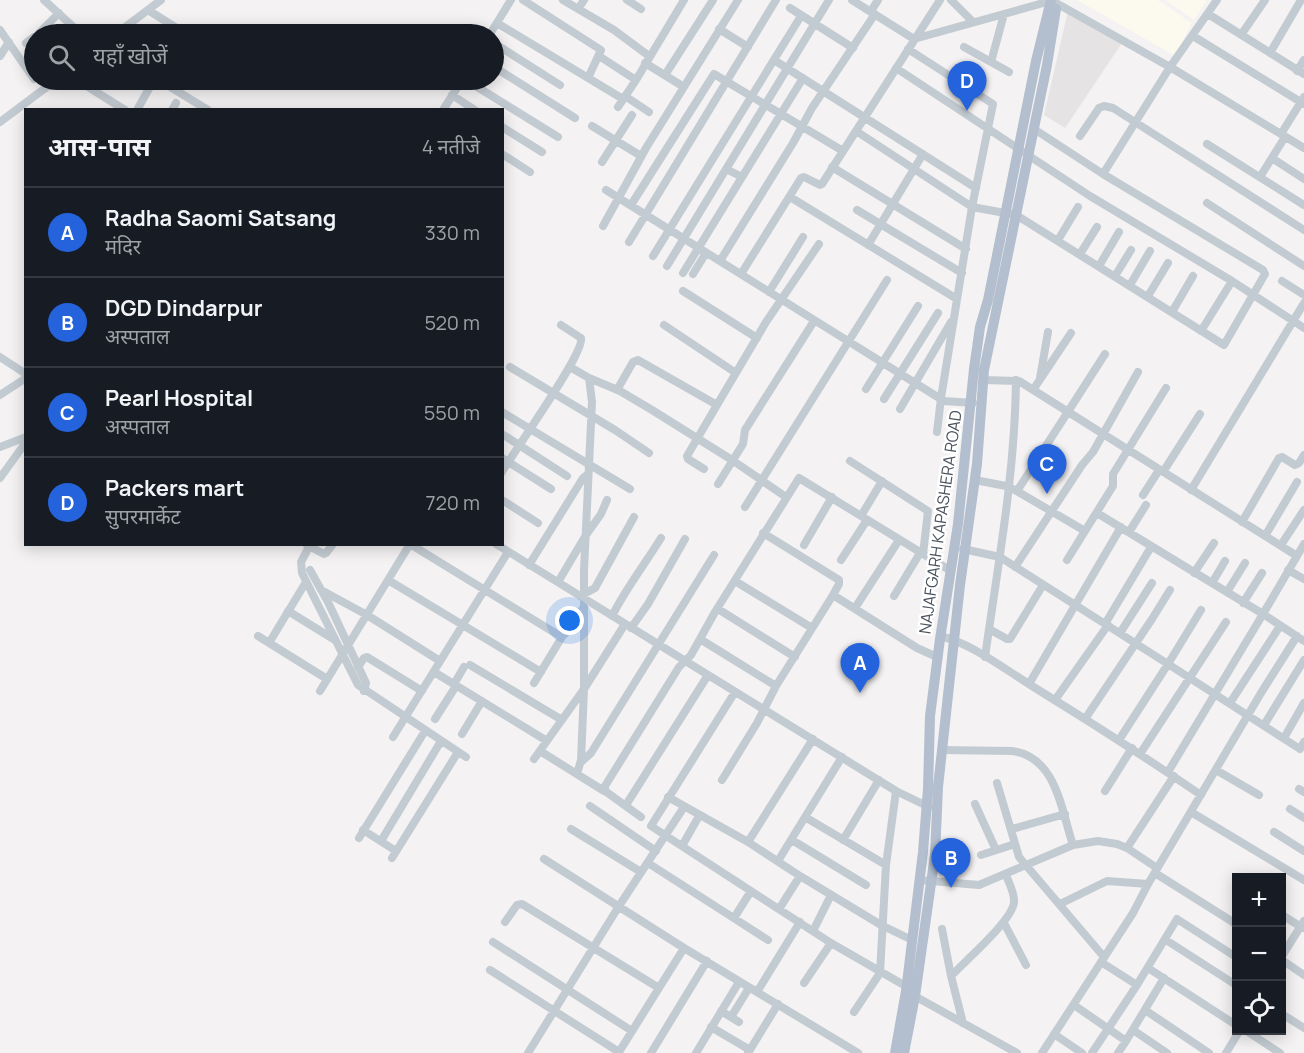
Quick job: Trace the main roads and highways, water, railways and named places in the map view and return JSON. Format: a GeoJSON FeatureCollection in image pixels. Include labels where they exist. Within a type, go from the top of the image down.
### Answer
{"type":"FeatureCollection","features":[{"type":"Feature","properties":{"kind":"main road","name":"NAJAFGARH KAPASHERA ROAD"},"geometry":{"type":"LineString","coordinates":[[895,1053],[911,991],[912,940],[942,750],[955,640],[961,548],[980,373],[980,327],[1029,156],[1054,1]]}},
{"type":"Feature","properties":{"kind":"main road","name":"NAJAFGARH KAPASHERA ROAD"},"geometry":{"type":"LineString","coordinates":[[1011,214],[1019,149],[1036,61],[1054,1]]}},
{"type":"Feature","properties":{"kind":"main road","name":"NAJAFGARH KAPASHERA ROAD"},"geometry":{"type":"LineString","coordinates":[[904,1053],[911,991],[934,863],[930,716],[951,571],[961,548],[975,480],[977,403]]}},
{"type":"Feature","properties":{"kind":"place","name":"Packers mart"},"geometry":{"type":"Point","coordinates":[967,111]}},
{"type":"Feature","properties":{"kind":"place","name":"Pearl Hospital"},"geometry":{"type":"Point","coordinates":[1047,494]}},
{"type":"Feature","properties":{"kind":"place","name":"Radha Saomi Satsang"},"geometry":{"type":"Point","coordinates":[860,693]}},
{"type":"Feature","properties":{"kind":"place","name":"DGD Dindarpur"},"geometry":{"type":"Point","coordinates":[951,888]}}]}
